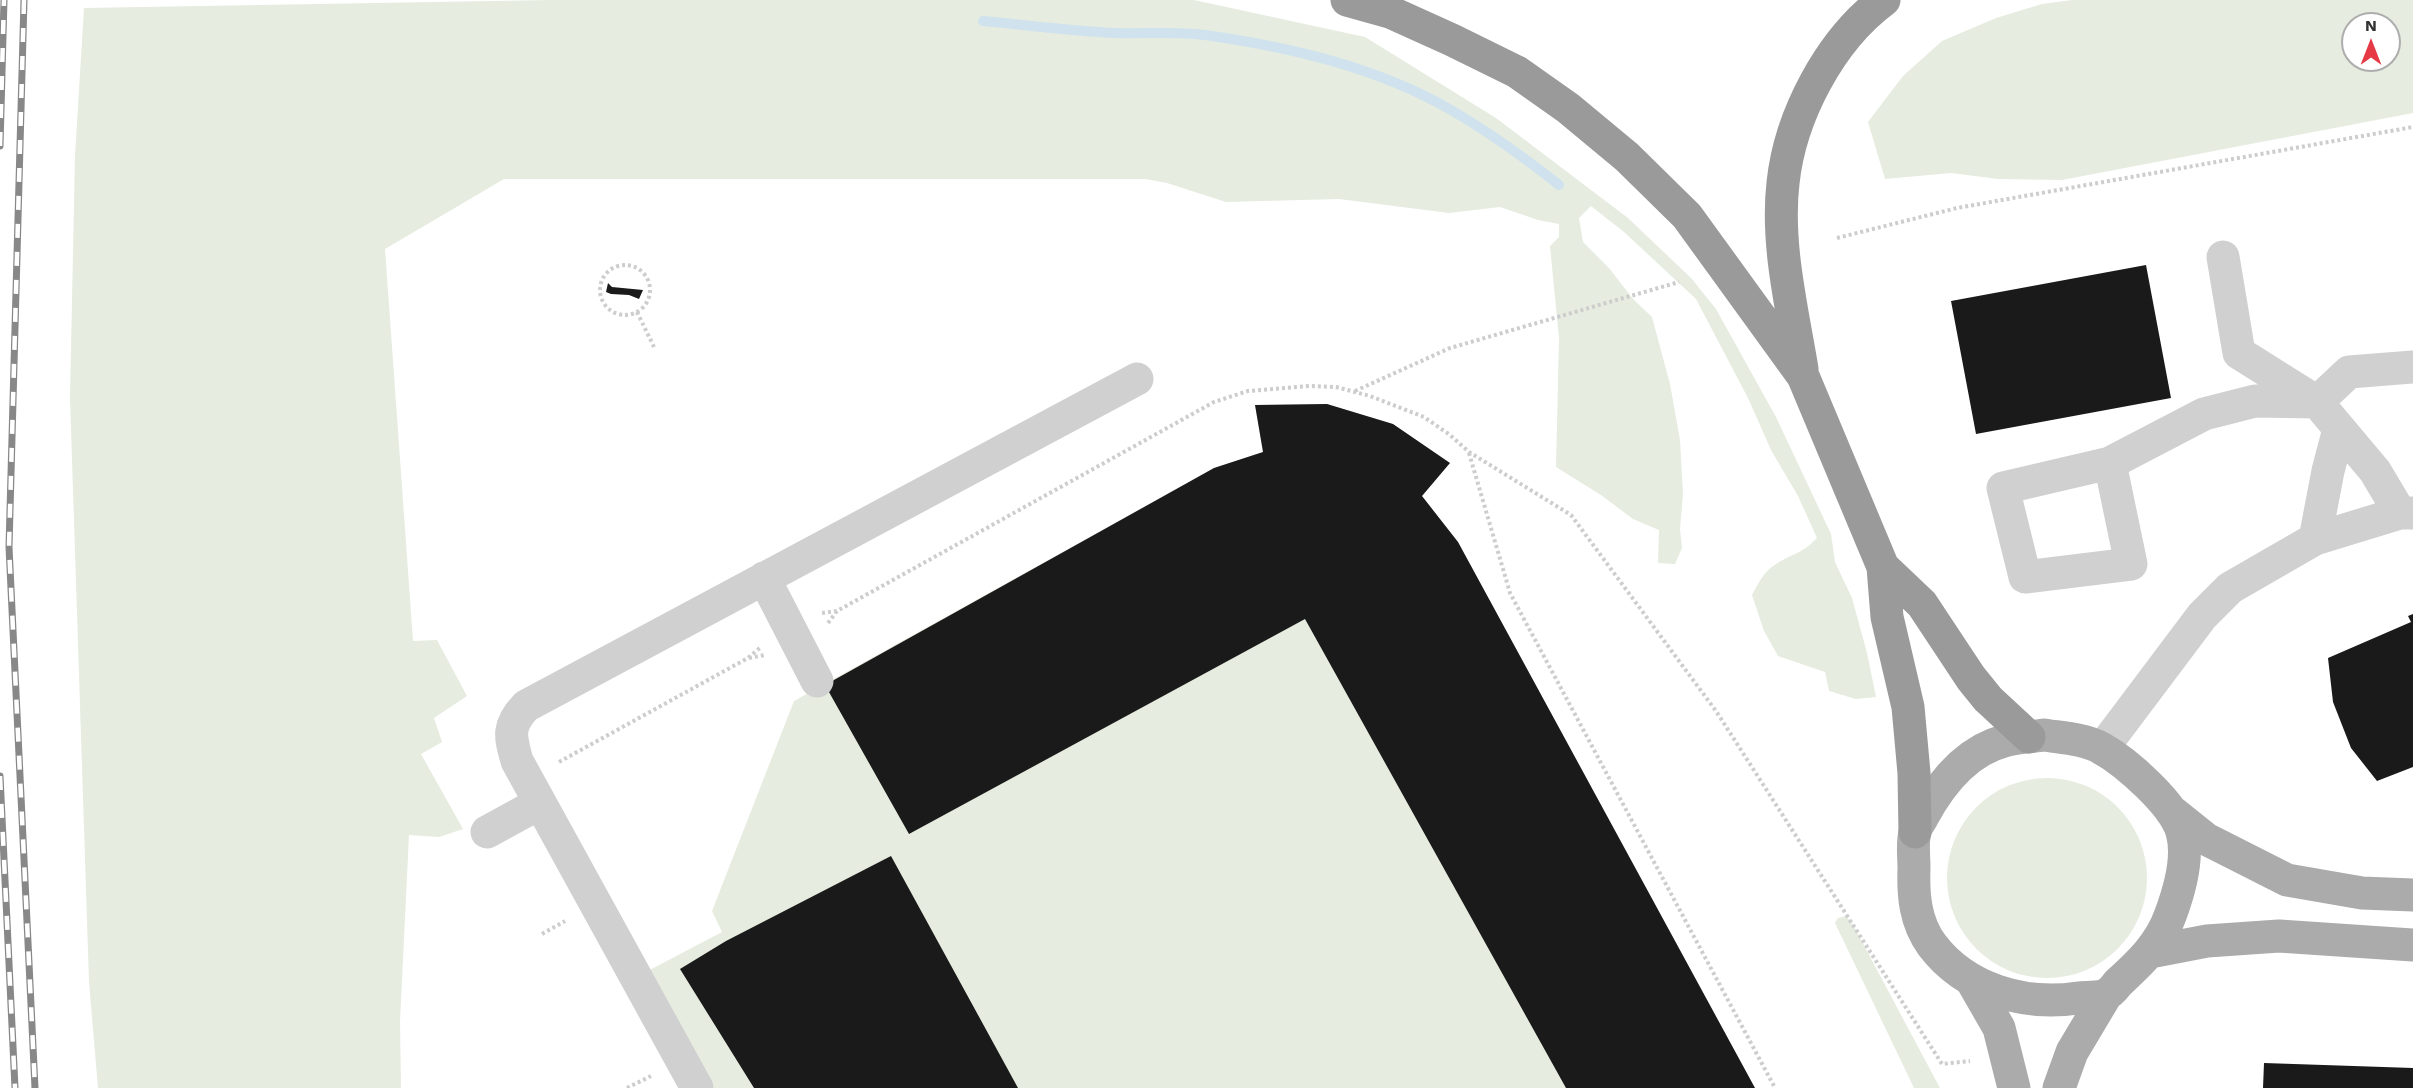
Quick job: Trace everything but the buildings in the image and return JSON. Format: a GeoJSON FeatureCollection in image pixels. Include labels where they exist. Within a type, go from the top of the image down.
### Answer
{"type":"FeatureCollection","features":[{"type":"Feature","properties":{"kind":"highway"},"geometry":{"type":"LineString","coordinates":[[1347,0],[1390,12],[1452,40],[1517,72],[1568,108],[1627,157],[1687,216],[1803,376],[1883,567],[1887,617],[1908,708],[1914,773],[1914,832]]}},
{"type":"Feature","properties":{"kind":"highway"},"geometry":{"type":"LineString","coordinates":[[1803,376],[1783,236],[1783,183],[1790,147],[1820,70],[1846,35],[1884,0]]}},
{"type":"Feature","properties":{"kind":"highway"},"geometry":{"type":"LineString","coordinates":[[1883,567],[1922,604],[1971,678],[1988,699],[2028,737]]}},
{"type":"Feature","properties":{"kind":"main road"},"geometry":{"type":"LineString","coordinates":[[2106,995],[2037,1001],[2010,995],[1972,981],[1948,963],[1931,944],[1920,922],[1913,894],[1914,832],[1932,799],[1956,768],[1978,752],[2003,741],[2044,735],[2081,740],[2102,748],[2145,781],[2171,811],[2206,839],[2286,880],[2362,893],[2413,895]]}},
{"type":"Feature","properties":{"kind":"main road"},"geometry":{"type":"LineString","coordinates":[[2059,1088],[2072,1052],[2106,995],[2150,952],[2167,924],[2178,896],[2184,851],[2182,831],[2171,811]]}},
{"type":"Feature","properties":{"kind":"main road"},"geometry":{"type":"LineString","coordinates":[[2150,952],[2207,940],[2279,936],[2413,945]]}},
{"type":"Feature","properties":{"kind":"main road"},"geometry":{"type":"LineString","coordinates":[[1972,981],[1999,1028],[2014,1088]]}},
{"type":"Feature","properties":{"kind":"street"},"geometry":{"type":"LineString","coordinates":[[2102,748],[2202,615],[2230,588],[2315,539],[2406,513],[2375,471],[2317,402],[2238,353],[2223,257]]}},
{"type":"Feature","properties":{"kind":"street"},"geometry":{"type":"LineString","coordinates":[[2110,463],[2204,414],[2255,401],[2317,402],[2349,372],[2413,367]]}},
{"type":"Feature","properties":{"kind":"street"},"geometry":{"type":"LineString","coordinates":[[697,1088],[517,761],[510,735],[516,716],[526,706],[1137,379]]}},
{"type":"Feature","properties":{"kind":"street"},"geometry":{"type":"LineString","coordinates":[[2315,539],[2339,429]]}},
{"type":"Feature","properties":{"kind":"street"},"geometry":{"type":"LineString","coordinates":[[764,578],[817,681]]}},
{"type":"Feature","properties":{"kind":"street"},"geometry":{"type":"LineString","coordinates":[[487,832],[540,802]]}},
{"type":"Feature","properties":{"kind":"path"},"geometry":{"type":"LineString","coordinates":[[1837,238],[1957,208],[2413,127]]}},
{"type":"Feature","properties":{"kind":"path"},"geometry":{"type":"LineString","coordinates":[[626,265],[635,267],[648,281],[649,298],[637,312],[626,315],[609,309],[601,292],[602,282],[608,272],[626,265]]}},
{"type":"Feature","properties":{"kind":"path"},"geometry":{"type":"LineString","coordinates":[[1354,391],[1450,348],[1679,282]]}},
{"type":"Feature","properties":{"kind":"path"},"geometry":{"type":"LineString","coordinates":[[637,312],[654,347]]}},
{"type":"Feature","properties":{"kind":"path"},"geometry":{"type":"LineString","coordinates":[[821,613],[837,610],[1214,402],[1248,391],[1309,386],[1354,391],[1424,417],[1469,452],[1571,516],[1716,711],[1942,1064],[2006,1056]]}},
{"type":"Feature","properties":{"kind":"path"},"geometry":{"type":"LineString","coordinates":[[1469,452],[1510,592],[1775,1088]]}},
{"type":"Feature","properties":{"kind":"path"},"geometry":{"type":"LineString","coordinates":[[828,623],[837,610]]}},
{"type":"Feature","properties":{"kind":"path"},"geometry":{"type":"LineString","coordinates":[[554,764],[748,658],[765,644]]}},
{"type":"Feature","properties":{"kind":"path"},"geometry":{"type":"LineString","coordinates":[[748,658],[772,654]]}},
{"type":"Feature","properties":{"kind":"shaded area"},"geometry":{"type":"Polygon","coordinates":[[[552,0],[1194,0],[1365,37],[1496,118],[1628,218],[1692,279],[1716,309],[1776,417],[1831,534],[1835,562],[1852,598],[1876,697],[1856,699],[1829,691],[1825,672],[1778,656],[1764,631],[1752,595],[1768,570],[1802,550],[1817,538],[1798,496],[1771,450],[1748,398],[1696,299],[1624,232],[1591,206],[1579,218],[1583,242],[1652,317],[1670,384],[1680,440],[1683,494],[1680,529],[1682,548],[1675,564],[1658,563],[1659,530],[1633,519],[1601,495],[1556,467],[1559,338],[1550,246],[1559,237],[1559,224],[1538,220],[1500,207],[1449,213],[1339,199],[1226,202],[1167,183],[1145,179],[504,179],[385,249],[413,641],[437,640],[467,696],[434,718],[442,742],[421,754],[463,829],[439,837],[409,835],[400,1021],[401,1088],[98,1088],[89,982],[70,398],[75,156],[84,8],[552,0]]]}},
{"type":"Feature","properties":{"kind":"shaded area"},"geometry":{"type":"Polygon","coordinates":[[[2072,0],[2413,0],[2413,113],[2062,180],[1998,179],[1951,173],[1885,179],[1868,122],[1903,76],[1942,41],[1996,18],[2042,4],[2072,0]]]}},
{"type":"Feature","properties":{"kind":"shaded area"},"geometry":{"type":"Polygon","coordinates":[[[1327,404],[1393,424],[1450,463],[1422,496],[1458,542],[1755,1088],[705,1088],[644,973],[722,932],[712,911],[794,701],[1214,468],[1263,452],[1255,405],[1327,404]]]}},
{"type":"Feature","properties":{"kind":"shaded area"},"geometry":{"type":"Polygon","coordinates":[[[2047,778],[2076,782],[2103,795],[2118,807],[2130,822],[2143,849],[2147,878],[2143,907],[2130,934],[2118,949],[2103,961],[2076,974],[2047,978],[2018,974],[1991,961],[1976,949],[1964,934],[1951,907],[1947,878],[1951,849],[1964,822],[1976,807],[1991,795],[2018,782],[2047,778]]]}},
{"type":"Feature","properties":{"kind":"shaded area"},"geometry":{"type":"Polygon","coordinates":[[[1846,916],[1852,923],[1940,1088],[1914,1088],[1835,923],[1838,918],[1846,916]]]}},
{"type":"Feature","properties":{"kind":"waterway"},"geometry":{"type":"LineString","coordinates":[[983,21],[1098,32],[1205,35],[1268,46],[1332,61],[1393,82],[1451,110],[1479,127],[1559,185]]}},
{"type":"Feature","properties":{"kind":"railway"},"geometry":{"type":"LineString","coordinates":[[0,146],[4,0]]}},
{"type":"Feature","properties":{"kind":"railway"},"geometry":{"type":"LineString","coordinates":[[24,0],[9,547],[35,1088]]}},
{"type":"Feature","properties":{"kind":"railway"},"geometry":{"type":"LineString","coordinates":[[0,776],[15,1088]]}}]}
